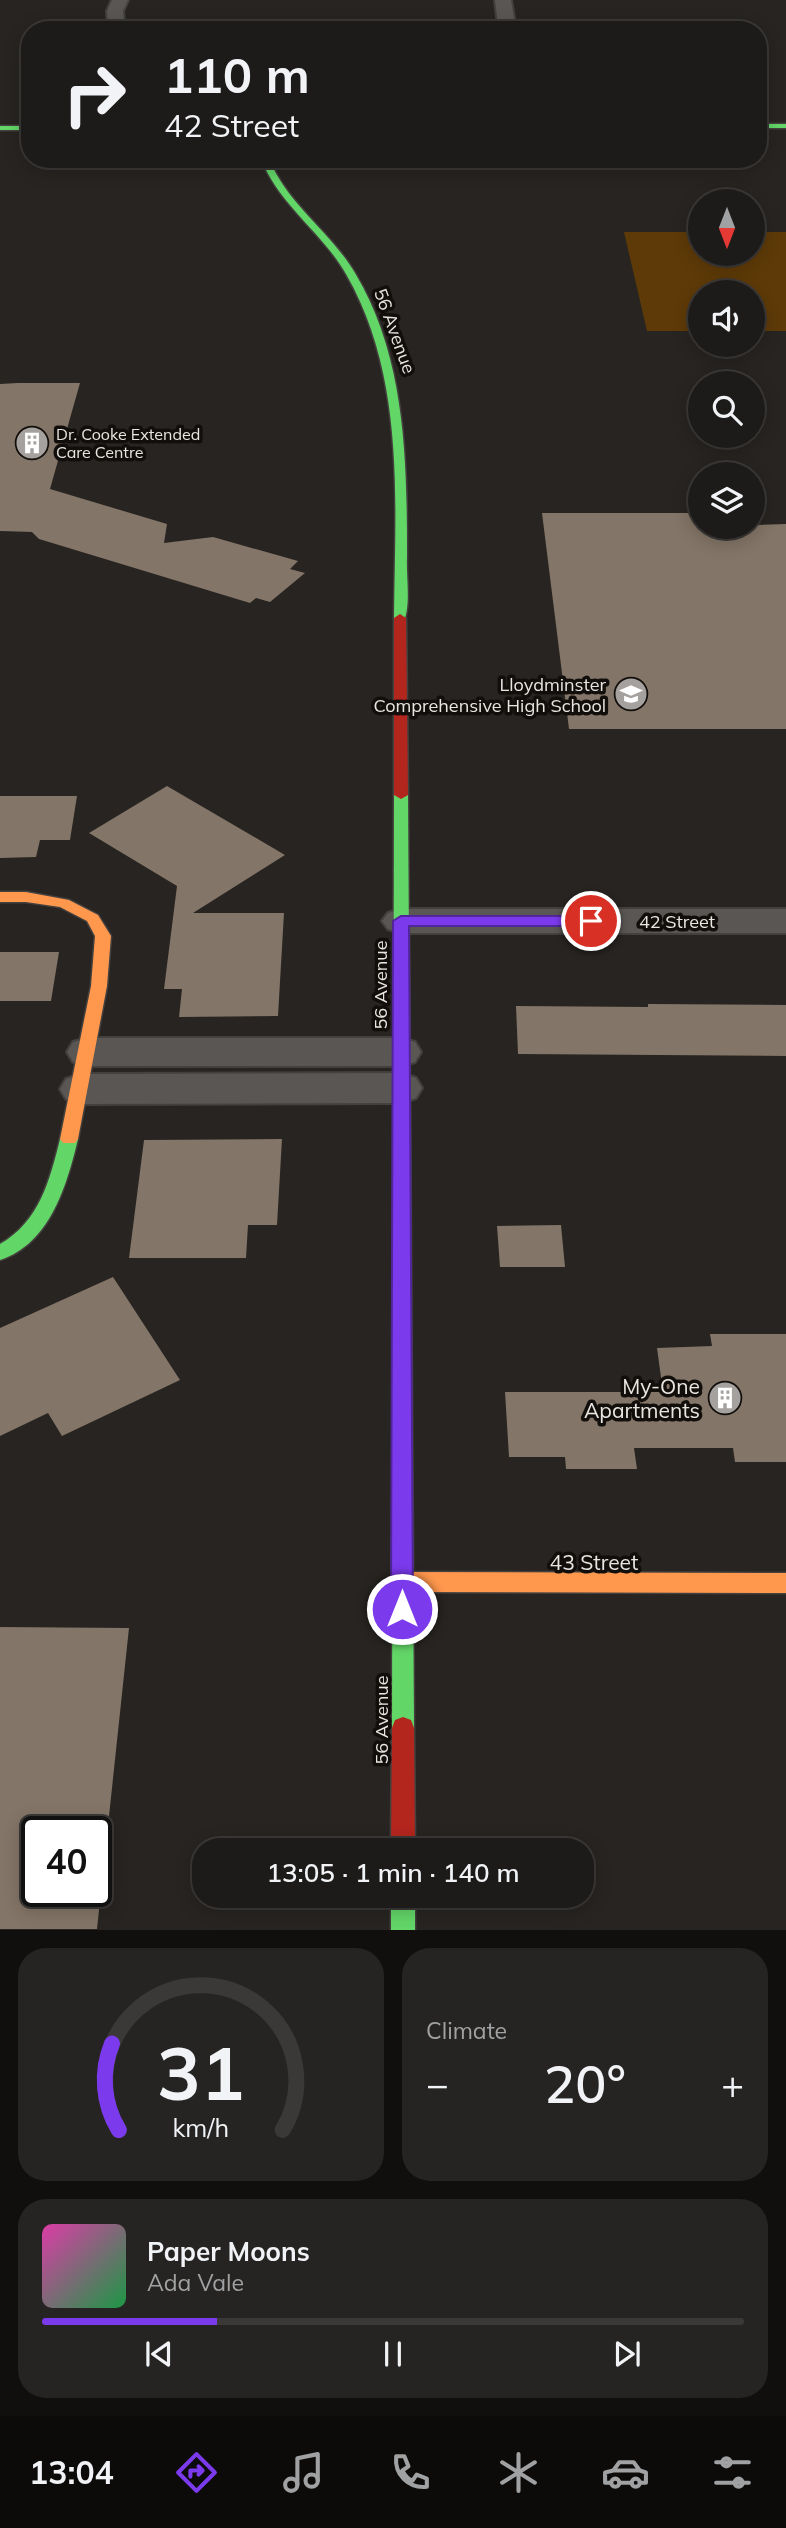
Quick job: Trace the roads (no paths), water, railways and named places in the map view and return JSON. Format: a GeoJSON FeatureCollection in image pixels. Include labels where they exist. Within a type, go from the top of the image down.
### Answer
{"type":"FeatureCollection","features":[{"type":"Feature","properties":{"kind":"street"},"geometry":{"type":"LineString","coordinates":[[115,21],[115,11],[120,0]]}},
{"type":"Feature","properties":{"kind":"street"},"geometry":{"type":"LineString","coordinates":[[503,0],[506,21]]}},
{"type":"Feature","properties":{"kind":"street"},"geometry":{"type":"LineString","coordinates":[[767,126],[786,126]]}},
{"type":"Feature","properties":{"kind":"street"},"geometry":{"type":"LineString","coordinates":[[0,128],[21,128]]}},
{"type":"Feature","properties":{"kind":"street","name":"56 Avenue"},"geometry":{"type":"LineString","coordinates":[[269,168],[275,182],[336,251],[356,285],[378,334],[393,383],[400,445],[402,1838]]}},
{"type":"Feature","properties":{"kind":"street"},"geometry":{"type":"LineString","coordinates":[[0,897],[26,897],[64,903],[93,918],[103,936],[99,986],[60,1180],[41,1219],[17,1245],[0,1253]]}},
{"type":"Feature","properties":{"kind":"street","name":"42 Street"},"geometry":{"type":"LineString","coordinates":[[401,921],[786,921]]}},
{"type":"Feature","properties":{"kind":"street"},"geometry":{"type":"LineString","coordinates":[[84,1070],[401,1070]]}},
{"type":"Feature","properties":{"kind":"street","name":"43 Street"},"geometry":{"type":"LineString","coordinates":[[402,1583],[786,1583]]}},
{"type":"Feature","properties":{"kind":"street"},"geometry":{"type":"LineString","coordinates":[[403,1908],[403,1930]]}},
{"type":"Feature","properties":{"kind":"place","name":"Dr. Cooke Extended Care Centre"},"geometry":{"type":"Point","coordinates":[32,443]}},
{"type":"Feature","properties":{"kind":"place","name":"Lloydminster Comprehensive High School"},"geometry":{"type":"Point","coordinates":[631,694]}},
{"type":"Feature","properties":{"kind":"place","name":"My-One Apartments"},"geometry":{"type":"Point","coordinates":[725,1398]}}]}
